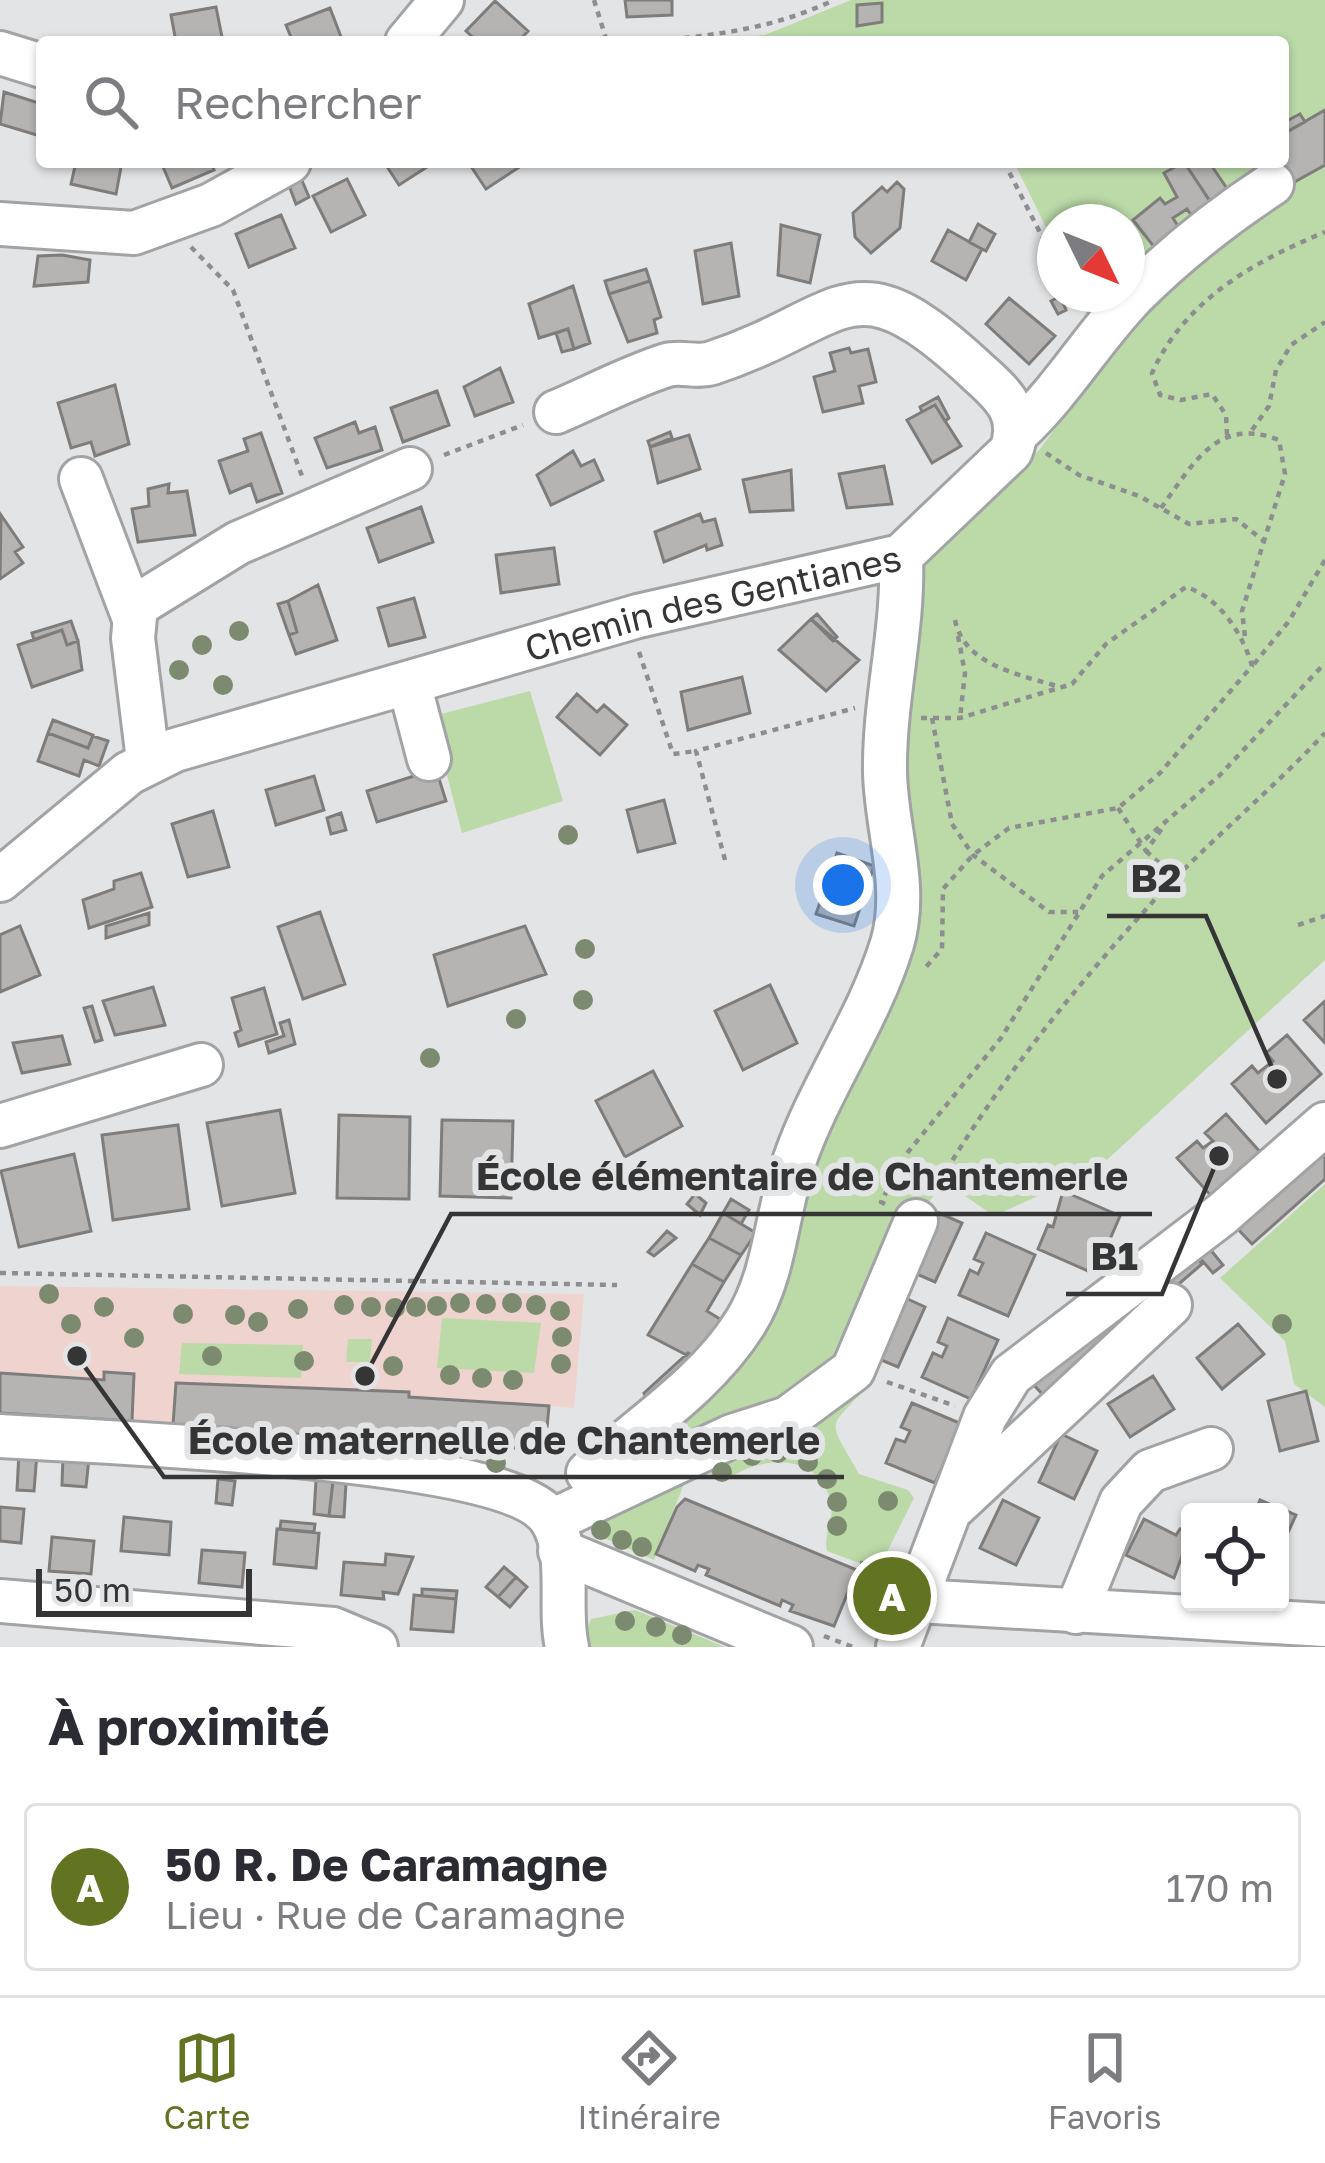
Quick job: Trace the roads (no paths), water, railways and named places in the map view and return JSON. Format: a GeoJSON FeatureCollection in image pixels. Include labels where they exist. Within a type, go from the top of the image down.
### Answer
{"type":"FeatureCollection","features":[{"type":"Feature","properties":{"kind":"street"},"geometry":{"type":"LineString","coordinates":[[412,36],[442,0]]}},
{"type":"Feature","properties":{"kind":"street"},"geometry":{"type":"LineString","coordinates":[[0,52],[36,64]]}},
{"type":"Feature","properties":{"kind":"street"},"geometry":{"type":"LineString","coordinates":[[0,224],[134,233],[211,205],[279,168]]}},
{"type":"Feature","properties":{"kind":"street","name":"Chemin des Gentianes"},"geometry":{"type":"LineString","coordinates":[[0,880],[148,760],[223,734],[638,616],[901,556],[998,465],[1018,432],[1048,404],[1159,272],[1272,184]]}},
{"type":"Feature","properties":{"kind":"street"},"geometry":{"type":"LineString","coordinates":[[556,412],[672,363],[706,365],[844,303],[887,305],[925,323],[1002,394],[1014,411],[1018,432]]}},
{"type":"Feature","properties":{"kind":"street"},"geometry":{"type":"LineString","coordinates":[[133,616],[142,599],[238,543],[410,469]]}},
{"type":"Feature","properties":{"kind":"street"},"geometry":{"type":"LineString","coordinates":[[81,479],[133,616],[148,760]]}},
{"type":"Feature","properties":{"kind":"street"},"geometry":{"type":"LineString","coordinates":[[588,1473],[682,1394],[743,1327],[760,1298],[795,1159],[877,980],[898,912],[885,776],[888,708],[903,604],[901,556]]}},
{"type":"Feature","properties":{"kind":"street"},"geometry":{"type":"LineString","coordinates":[[409,683],[429,759]]}},
{"type":"Feature","properties":{"kind":"street"},"geometry":{"type":"LineString","coordinates":[[0,1126],[201,1065]]}},
{"type":"Feature","properties":{"kind":"street"},"geometry":{"type":"LineString","coordinates":[[898,1647],[985,1417],[1011,1375],[1221,1215],[1325,1124]]}},
{"type":"Feature","properties":{"kind":"street"},"geometry":{"type":"LineString","coordinates":[[556,1536],[732,1436],[788,1418],[853,1370],[916,1221]]}},
{"type":"Feature","properties":{"kind":"street"},"geometry":{"type":"LineString","coordinates":[[950,1511],[1170,1305]]}},
{"type":"Feature","properties":{"kind":"street"},"geometry":{"type":"LineString","coordinates":[[0,1436],[420,1469],[499,1488],[530,1501],[556,1536],[791,1647]]}},
{"type":"Feature","properties":{"kind":"street"},"geometry":{"type":"LineString","coordinates":[[1076,1612],[1120,1502],[1150,1471],[1211,1449]]}},
{"type":"Feature","properties":{"kind":"street"},"geometry":{"type":"LineString","coordinates":[[556,1536],[560,1616],[567,1647]]}},
{"type":"Feature","properties":{"kind":"street"},"geometry":{"type":"LineString","coordinates":[[0,1601],[333,1629],[376,1647]]}},
{"type":"Feature","properties":{"kind":"street"},"geometry":{"type":"LineString","coordinates":[[918,1601],[1325,1625]]}},
{"type":"Feature","properties":{"kind":"place","name":"B2"},"geometry":{"type":"Point","coordinates":[1277,1079]}},
{"type":"Feature","properties":{"kind":"place","name":"B1"},"geometry":{"type":"Point","coordinates":[1219,1156]}},
{"type":"Feature","properties":{"kind":"place","name":"École maternelle de Chantemerle"},"geometry":{"type":"Point","coordinates":[77,1356]}},
{"type":"Feature","properties":{"kind":"place","name":"École élémentaire de Chantemerle"},"geometry":{"type":"Point","coordinates":[365,1376]}},
{"type":"Feature","properties":{"kind":"place","name":"50 R. De Caramagne"},"geometry":{"type":"Point","coordinates":[892,1596]}}]}
